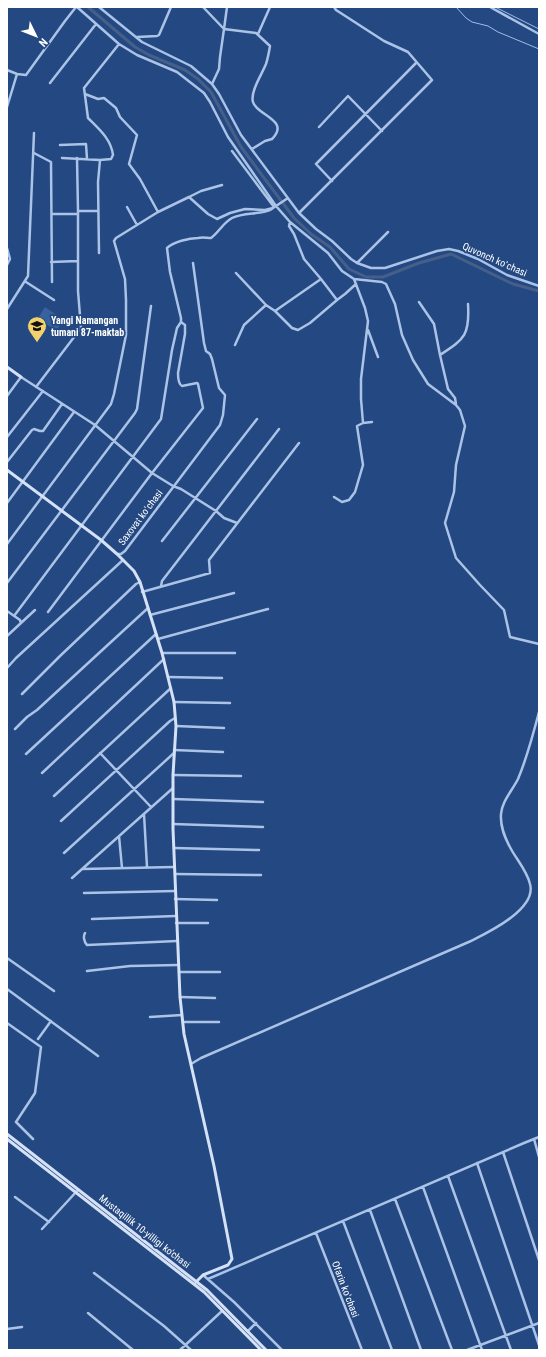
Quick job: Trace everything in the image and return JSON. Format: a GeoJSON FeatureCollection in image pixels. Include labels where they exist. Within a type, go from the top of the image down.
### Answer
{"type":"FeatureCollection","features":[{"type":"Feature","properties":{"kind":"street"},"geometry":{"type":"LineString","coordinates":[[7,70],[17,74],[26,75],[77,7],[119,44],[137,55],[177,72],[204,93],[228,137],[274,207]]}},
{"type":"Feature","properties":{"kind":"street","name":"Quvonch koʻchasi"},"geometry":{"type":"LineString","coordinates":[[99,7],[142,42],[191,66],[212,84],[241,135],[299,213],[357,263],[371,268],[385,268],[437,251],[449,249],[478,259],[507,275],[539,286]]}},
{"type":"Feature","properties":{"kind":"street"},"geometry":{"type":"LineString","coordinates":[[105,12],[107,7]]}},
{"type":"Feature","properties":{"kind":"street"},"geometry":{"type":"LineString","coordinates":[[136,37],[159,35],[171,7]]}},
{"type":"Feature","properties":{"kind":"street"},"geometry":{"type":"LineString","coordinates":[[203,7],[224,29],[258,34],[270,46],[266,64],[253,94],[252,101],[274,120],[276,131],[272,139],[265,141],[252,149]]}},
{"type":"Feature","properties":{"kind":"street"},"geometry":{"type":"LineString","coordinates":[[212,84],[219,69],[227,7]]}},
{"type":"Feature","properties":{"kind":"street"},"geometry":{"type":"LineString","coordinates":[[258,34],[270,7]]}},
{"type":"Feature","properties":{"kind":"street"},"geometry":{"type":"LineString","coordinates":[[299,213],[432,80],[408,52],[384,41],[336,10],[334,7]]}},
{"type":"Feature","properties":{"kind":"street"},"geometry":{"type":"LineString","coordinates":[[490,7],[539,34]]}},
{"type":"Feature","properties":{"kind":"street"},"geometry":{"type":"LineString","coordinates":[[50,83],[96,24]]}},
{"type":"Feature","properties":{"kind":"street"},"geometry":{"type":"LineString","coordinates":[[62,158],[100,160],[111,159],[113,155],[112,148],[98,126],[88,118],[84,88],[119,44]]}},
{"type":"Feature","properties":{"kind":"street"},"geometry":{"type":"LineString","coordinates":[[332,181],[316,164],[416,63]]}},
{"type":"Feature","properties":{"kind":"street"},"geometry":{"type":"LineString","coordinates":[[7,107],[17,74]]}},
{"type":"Feature","properties":{"kind":"street"},"geometry":{"type":"LineString","coordinates":[[85,94],[98,99],[104,98],[112,105],[120,117],[137,136],[129,164],[140,179],[158,212]]}},
{"type":"Feature","properties":{"kind":"street"},"geometry":{"type":"LineString","coordinates":[[319,127],[348,96],[382,130]]}},
{"type":"Feature","properties":{"kind":"street"},"geometry":{"type":"LineString","coordinates":[[7,309],[26,282],[29,270],[34,133]]}},
{"type":"Feature","properties":{"kind":"street"},"geometry":{"type":"LineString","coordinates":[[60,144],[86,144],[88,159]]}},
{"type":"Feature","properties":{"kind":"street"},"geometry":{"type":"LineString","coordinates":[[232,151],[274,207],[328,253],[342,271],[354,279],[382,282],[386,284],[395,304],[402,336],[413,360],[428,384],[456,404],[460,410],[464,426],[456,465],[454,492],[445,523],[456,558],[480,586],[504,610],[510,637],[539,644]]}},
{"type":"Feature","properties":{"kind":"street"},"geometry":{"type":"LineString","coordinates":[[34,153],[51,162],[52,282]]}},
{"type":"Feature","properties":{"kind":"street"},"geometry":{"type":"LineString","coordinates":[[36,387],[81,328],[78,291],[77,158]]}},
{"type":"Feature","properties":{"kind":"street"},"geometry":{"type":"LineString","coordinates":[[99,253],[98,182],[100,160]]}},
{"type":"Feature","properties":{"kind":"street"},"geometry":{"type":"LineString","coordinates":[[7,544],[111,404],[126,335],[125,279],[114,242],[116,238],[158,212],[201,191],[222,185]]}},
{"type":"Feature","properties":{"kind":"street"},"geometry":{"type":"LineString","coordinates":[[189,197],[208,214],[217,219],[230,213],[245,209],[265,210],[274,207]]}},
{"type":"Feature","properties":{"kind":"street"},"geometry":{"type":"LineString","coordinates":[[14,616],[161,420],[172,350],[177,328],[181,322],[170,272],[167,248],[186,240],[211,238],[219,228],[231,218],[248,213],[264,212],[288,198]]}},
{"type":"Feature","properties":{"kind":"street"},"geometry":{"type":"LineString","coordinates":[[127,207],[137,226]]}},
{"type":"Feature","properties":{"kind":"street"},"geometry":{"type":"LineString","coordinates":[[52,214],[98,211]]}},
{"type":"Feature","properties":{"kind":"street"},"geometry":{"type":"LineString","coordinates":[[290,222],[289,226],[294,234],[301,254],[337,300]]}},
{"type":"Feature","properties":{"kind":"street"},"geometry":{"type":"LineString","coordinates":[[357,263],[388,232]]}},
{"type":"Feature","properties":{"kind":"street"},"geometry":{"type":"LineString","coordinates":[[7,248],[10,259],[7,265]]}},
{"type":"Feature","properties":{"kind":"street"},"geometry":{"type":"LineString","coordinates":[[51,262],[78,262]]}},
{"type":"Feature","properties":{"kind":"street","name":"Saxovat koʻchasi"},"geometry":{"type":"LineString","coordinates":[[117,554],[121,554],[125,551],[220,425],[223,415],[225,395],[219,388],[212,359],[210,354],[206,351],[204,343],[193,263]]}},
{"type":"Feature","properties":{"kind":"street"},"geometry":{"type":"LineString","coordinates":[[236,273],[266,306],[275,312],[292,328],[298,330],[310,323],[356,284]]}},
{"type":"Feature","properties":{"kind":"street"},"geometry":{"type":"LineString","coordinates":[[275,312],[321,279]]}},
{"type":"Feature","properties":{"kind":"street"},"geometry":{"type":"LineString","coordinates":[[354,279],[367,317],[368,328],[361,379],[363,423]]}},
{"type":"Feature","properties":{"kind":"street"},"geometry":{"type":"LineString","coordinates":[[26,282],[54,300]]}},
{"type":"Feature","properties":{"kind":"street"},"geometry":{"type":"LineString","coordinates":[[419,302],[434,324],[448,389],[455,398],[456,404]]}},
{"type":"Feature","properties":{"kind":"street"},"geometry":{"type":"LineString","coordinates":[[440,355],[462,340],[469,321],[468,304]]}},
{"type":"Feature","properties":{"kind":"street"},"geometry":{"type":"LineString","coordinates":[[7,583],[137,409],[150,306]]}},
{"type":"Feature","properties":{"kind":"street"},"geometry":{"type":"LineString","coordinates":[[235,345],[244,324],[266,306]]}},
{"type":"Feature","properties":{"kind":"street","name":"Saxovat koʻchasi"},"geometry":{"type":"LineString","coordinates":[[48,612],[101,540],[203,408],[198,384],[182,386],[180,385],[178,378],[186,334],[185,324],[181,322]]}},
{"type":"Feature","properties":{"kind":"street"},"geometry":{"type":"LineString","coordinates":[[368,328],[378,357]]}},
{"type":"Feature","properties":{"kind":"street"},"geometry":{"type":"LineString","coordinates":[[7,367],[95,426],[152,473],[173,486],[182,489],[216,511],[224,518],[237,523]]}},
{"type":"Feature","properties":{"kind":"street"},"geometry":{"type":"LineString","coordinates":[[7,396],[21,377]]}},
{"type":"Feature","properties":{"kind":"street"},"geometry":{"type":"LineString","coordinates":[[7,437],[43,391]]}},
{"type":"Feature","properties":{"kind":"street"},"geometry":{"type":"LineString","coordinates":[[7,462],[34,428],[43,431],[62,404]]}},
{"type":"Feature","properties":{"kind":"street"},"geometry":{"type":"LineString","coordinates":[[7,502],[74,412]]}},
{"type":"Feature","properties":{"kind":"street"},"geometry":{"type":"LineString","coordinates":[[162,541],[258,419]]}},
{"type":"Feature","properties":{"kind":"street"},"geometry":{"type":"LineString","coordinates":[[334,497],[342,502],[346,502],[355,492],[363,462],[357,426],[363,423],[372,422]]}},
{"type":"Feature","properties":{"kind":"street"},"geometry":{"type":"LineString","coordinates":[[161,586],[162,581],[279,429]]}},
{"type":"Feature","properties":{"kind":"street"},"geometry":{"type":"LineString","coordinates":[[142,592],[210,573],[209,560],[298,443]]}},
{"type":"Feature","properties":{"kind":"street"},"geometry":{"type":"LineString","coordinates":[[7,470],[101,540],[134,571],[140,582],[158,639],[171,688],[176,726],[173,775],[173,824],[176,923],[182,1022],[232,1255],[232,1259],[228,1265],[203,1274],[196,1282]]}},
{"type":"Feature","properties":{"kind":"street"},"geometry":{"type":"LineString","coordinates":[[7,668],[16,658],[124,560]]}},
{"type":"Feature","properties":{"kind":"street"},"geometry":{"type":"LineString","coordinates":[[22,694],[92,625],[140,582]]}},
{"type":"Feature","properties":{"kind":"street"},"geometry":{"type":"LineString","coordinates":[[150,615],[234,593]]}},
{"type":"Feature","properties":{"kind":"street"},"geometry":{"type":"LineString","coordinates":[[15,729],[27,716],[36,710],[148,608]]}},
{"type":"Feature","properties":{"kind":"street"},"geometry":{"type":"LineString","coordinates":[[158,639],[268,609]]}},
{"type":"Feature","properties":{"kind":"street"},"geometry":{"type":"LineString","coordinates":[[7,636],[35,610]]}},
{"type":"Feature","properties":{"kind":"street"},"geometry":{"type":"LineString","coordinates":[[7,611],[20,620],[21,623]]}},
{"type":"Feature","properties":{"kind":"street"},"geometry":{"type":"LineString","coordinates":[[26,754],[156,634]]}},
{"type":"Feature","properties":{"kind":"street"},"geometry":{"type":"LineString","coordinates":[[162,653],[235,653]]}},
{"type":"Feature","properties":{"kind":"street"},"geometry":{"type":"LineString","coordinates":[[42,773],[164,660]]}},
{"type":"Feature","properties":{"kind":"street"},"geometry":{"type":"LineString","coordinates":[[168,677],[222,678]]}},
{"type":"Feature","properties":{"kind":"street"},"geometry":{"type":"LineString","coordinates":[[54,796],[171,688]]}},
{"type":"Feature","properties":{"kind":"street"},"geometry":{"type":"LineString","coordinates":[[174,702],[230,703]]}},
{"type":"Feature","properties":{"kind":"street"},"geometry":{"type":"LineString","coordinates":[[191,1064],[201,1058],[470,942],[497,927],[525,906],[530,895],[530,884],[505,838],[502,827],[501,813],[504,801],[518,778],[531,743],[539,712]]}},
{"type":"Feature","properties":{"kind":"street"},"geometry":{"type":"LineString","coordinates":[[61,822],[175,718]]}},
{"type":"Feature","properties":{"kind":"street"},"geometry":{"type":"LineString","coordinates":[[176,726],[224,728]]}},
{"type":"Feature","properties":{"kind":"street"},"geometry":{"type":"LineString","coordinates":[[64,853],[174,752],[223,752]]}},
{"type":"Feature","properties":{"kind":"street"},"geometry":{"type":"LineString","coordinates":[[100,753],[151,807]]}},
{"type":"Feature","properties":{"kind":"street"},"geometry":{"type":"LineString","coordinates":[[173,775],[241,776]]}},
{"type":"Feature","properties":{"kind":"street"},"geometry":{"type":"LineString","coordinates":[[72,878],[173,788]]}},
{"type":"Feature","properties":{"kind":"street"},"geometry":{"type":"LineString","coordinates":[[173,800],[263,802]]}},
{"type":"Feature","properties":{"kind":"street"},"geometry":{"type":"LineString","coordinates":[[144,814],[147,867]]}},
{"type":"Feature","properties":{"kind":"street"},"geometry":{"type":"LineString","coordinates":[[173,824],[263,827]]}},
{"type":"Feature","properties":{"kind":"street"},"geometry":{"type":"LineString","coordinates":[[119,836],[122,868]]}},
{"type":"Feature","properties":{"kind":"street"},"geometry":{"type":"LineString","coordinates":[[174,848],[259,850]]}},
{"type":"Feature","properties":{"kind":"street"},"geometry":{"type":"LineString","coordinates":[[83,868],[174,867]]}},
{"type":"Feature","properties":{"kind":"street"},"geometry":{"type":"LineString","coordinates":[[175,874],[262,875]]}},
{"type":"Feature","properties":{"kind":"street"},"geometry":{"type":"LineString","coordinates":[[84,893],[175,891]]}},
{"type":"Feature","properties":{"kind":"street"},"geometry":{"type":"LineString","coordinates":[[176,899],[217,900]]}},
{"type":"Feature","properties":{"kind":"street"},"geometry":{"type":"LineString","coordinates":[[92,918],[176,916]]}},
{"type":"Feature","properties":{"kind":"street"},"geometry":{"type":"LineString","coordinates":[[176,923],[208,923]]}},
{"type":"Feature","properties":{"kind":"street"},"geometry":{"type":"LineString","coordinates":[[85,933],[85,942],[87,945],[177,941]]}},
{"type":"Feature","properties":{"kind":"street"},"geometry":{"type":"LineString","coordinates":[[7,958],[54,991]]}},
{"type":"Feature","properties":{"kind":"street"},"geometry":{"type":"LineString","coordinates":[[87,971],[130,966],[178,965]]}},
{"type":"Feature","properties":{"kind":"street"},"geometry":{"type":"LineString","coordinates":[[179,972],[220,972]]}},
{"type":"Feature","properties":{"kind":"street"},"geometry":{"type":"LineString","coordinates":[[7,989],[98,1056]]}},
{"type":"Feature","properties":{"kind":"street"},"geometry":{"type":"LineString","coordinates":[[180,997],[215,998]]}},
{"type":"Feature","properties":{"kind":"street"},"geometry":{"type":"LineString","coordinates":[[150,1017],[182,1015]]}},
{"type":"Feature","properties":{"kind":"street"},"geometry":{"type":"LineString","coordinates":[[38,1039],[51,1021]]}},
{"type":"Feature","properties":{"kind":"street"},"geometry":{"type":"LineString","coordinates":[[182,1022],[219,1022]]}},
{"type":"Feature","properties":{"kind":"street"},"geometry":{"type":"LineString","coordinates":[[7,1023],[41,1047],[35,1092],[16,1122],[33,1139]]}},
{"type":"Feature","properties":{"kind":"street","name":"Mustaqillik 10-yilligi ko'chasi"},"geometry":{"type":"LineString","coordinates":[[7,1134],[204,1292],[261,1350]]}},
{"type":"Feature","properties":{"kind":"street"},"geometry":{"type":"LineString","coordinates":[[208,1279],[539,1137]]}},
{"type":"Feature","properties":{"kind":"street","name":"Mustaqillik 10-yilligi ko'chasi"},"geometry":{"type":"LineString","coordinates":[[7,1139],[78,1191],[206,1290],[266,1350]]}},
{"type":"Feature","properties":{"kind":"street"},"geometry":{"type":"LineString","coordinates":[[534,1139],[539,1157]]}},
{"type":"Feature","properties":{"kind":"street"},"geometry":{"type":"LineString","coordinates":[[503,1152],[539,1260]]}},
{"type":"Feature","properties":{"kind":"street"},"geometry":{"type":"LineString","coordinates":[[477,1163],[539,1345]]}},
{"type":"Feature","properties":{"kind":"street"},"geometry":{"type":"LineString","coordinates":[[448,1176],[512,1350]]}},
{"type":"Feature","properties":{"kind":"street"},"geometry":{"type":"LineString","coordinates":[[422,1187],[482,1350]]}},
{"type":"Feature","properties":{"kind":"street"},"geometry":{"type":"LineString","coordinates":[[42,1230],[78,1191]]}},
{"type":"Feature","properties":{"kind":"street"},"geometry":{"type":"LineString","coordinates":[[15,1197],[49,1222]]}},
{"type":"Feature","properties":{"kind":"street"},"geometry":{"type":"LineString","coordinates":[[395,1199],[452,1350]]}},
{"type":"Feature","properties":{"kind":"street"},"geometry":{"type":"LineString","coordinates":[[370,1210],[422,1350]]}},
{"type":"Feature","properties":{"kind":"street"},"geometry":{"type":"LineString","coordinates":[[343,1221],[392,1350]]}},
{"type":"Feature","properties":{"kind":"street","name":"Ofarin koʻchasi"},"geometry":{"type":"LineString","coordinates":[[316,1233],[362,1350]]}},
{"type":"Feature","properties":{"kind":"street"},"geometry":{"type":"LineString","coordinates":[[94,1273],[164,1326],[191,1350]]}},
{"type":"Feature","properties":{"kind":"street"},"geometry":{"type":"LineString","coordinates":[[203,1274],[256,1323],[282,1350]]}},
{"type":"Feature","properties":{"kind":"street"},"geometry":{"type":"LineString","coordinates":[[180,1350],[222,1311]]}},
{"type":"Feature","properties":{"kind":"street"},"geometry":{"type":"LineString","coordinates":[[88,1313],[133,1350]]}},
{"type":"Feature","properties":{"kind":"street"},"geometry":{"type":"LineString","coordinates":[[248,1331],[256,1323]]}},
{"type":"Feature","properties":{"kind":"street"},"geometry":{"type":"LineString","coordinates":[[467,1350],[539,1323]]}},
{"type":"Feature","properties":{"kind":"street"},"geometry":{"type":"LineString","coordinates":[[7,1328],[22,1327]]}},
{"type":"Feature","properties":{"kind":"shaded area"},"geometry":{"type":"Polygon","coordinates":[[[45,307],[64,320],[56,331],[38,318],[45,307]]]}},
{"type":"Feature","properties":{"kind":"waterway"},"geometry":{"type":"LineString","coordinates":[[88,7],[135,47],[149,55],[185,70],[198,79],[211,92],[241,147],[294,218],[311,234],[330,247],[349,269],[366,277],[383,277],[419,263],[451,254],[513,284],[539,291]]}},
{"type":"Feature","properties":{"kind":"waterway"},"geometry":{"type":"LineString","coordinates":[[456,7],[472,22],[488,26],[498,32],[539,49]]}},
{"type":"Feature","properties":{"kind":"waterway"},"geometry":{"type":"LineString","coordinates":[[495,7],[539,29]]}},
{"type":"Feature","properties":{"kind":"place","name":"Yangi Namangan tumani 87-maktab"},"geometry":{"type":"Point","coordinates":[37,343]}}]}
